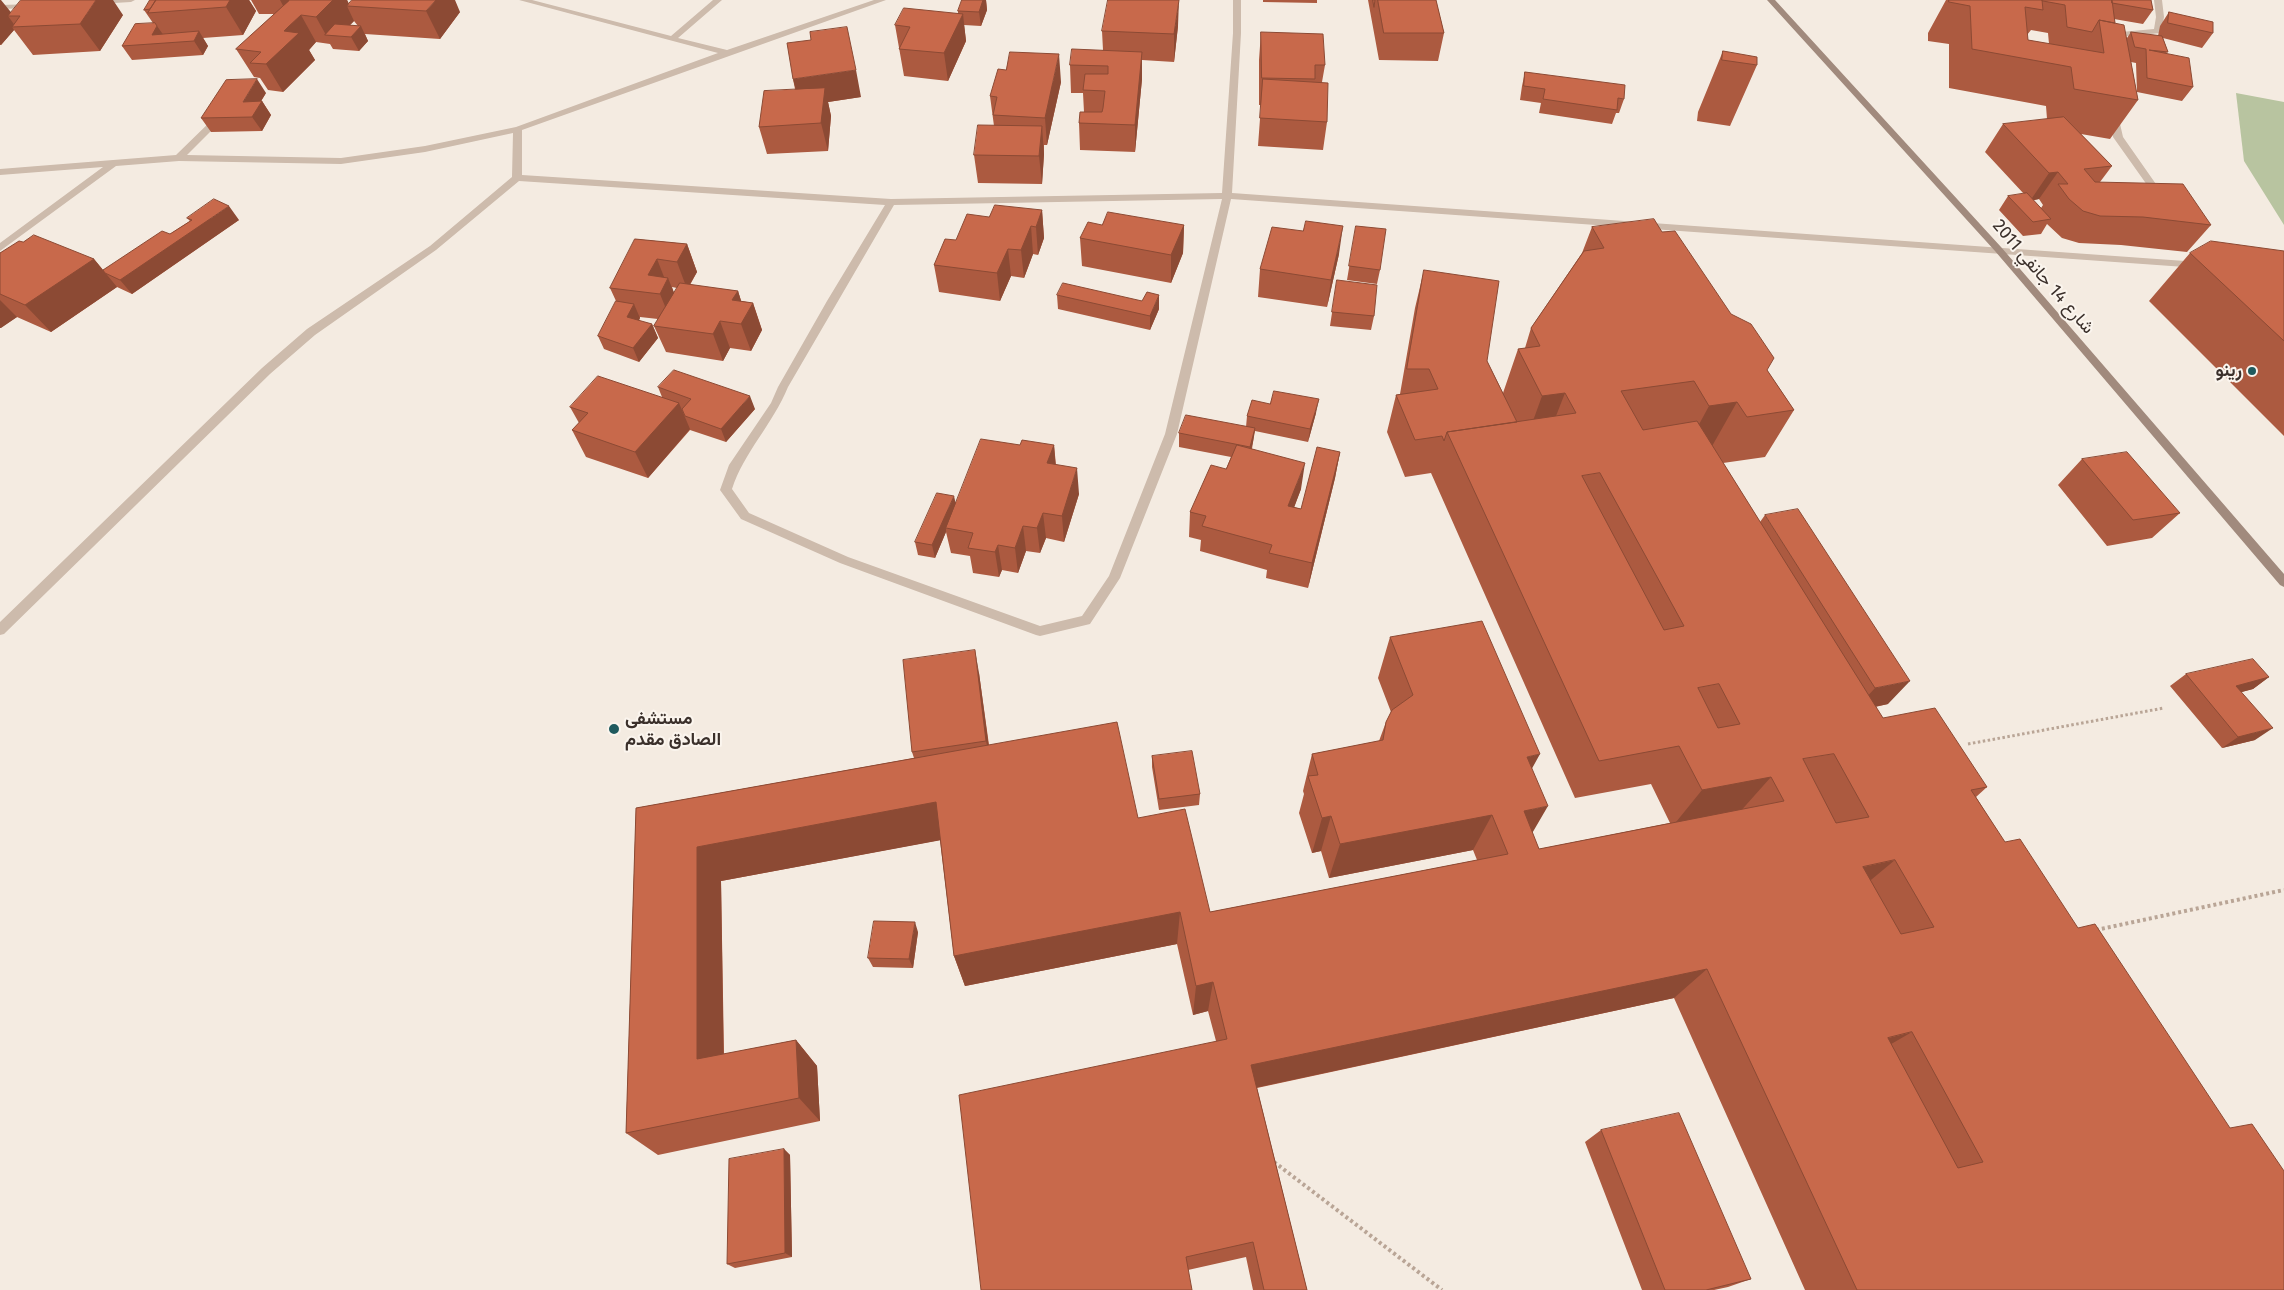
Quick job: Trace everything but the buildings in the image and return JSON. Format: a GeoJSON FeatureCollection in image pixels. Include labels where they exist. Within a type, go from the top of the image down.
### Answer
{"type":"FeatureCollection","features":[{"type":"Feature","properties":{"kind":"main road","name":"شارع 14 جانفي 2011"},"geometry":{"type":"LineString","coordinates":[[1771,0],[1998,249],[2284,582]]}},
{"type":"Feature","properties":{"kind":"street"},"geometry":{"type":"LineString","coordinates":[[84,3],[131,0]]}},
{"type":"Feature","properties":{"kind":"street"},"geometry":{"type":"LineString","coordinates":[[523,0],[727,53]]}},
{"type":"Feature","properties":{"kind":"street"},"geometry":{"type":"LineString","coordinates":[[672,40],[718,0]]}},
{"type":"Feature","properties":{"kind":"street"},"geometry":{"type":"LineString","coordinates":[[0,172],[179,158],[341,161],[426,149],[518,129],[727,53],[882,0]]}},
{"type":"Feature","properties":{"kind":"street"},"geometry":{"type":"LineString","coordinates":[[891,202],[783,387],[776,404],[734,468],[726,490],[745,516],[844,560],[1040,630],[1086,620],[1114,578],[1171,434],[1227,196],[1237,33],[1237,0]]}},
{"type":"Feature","properties":{"kind":"street"},"geometry":{"type":"LineString","coordinates":[[2111,47],[2114,39],[2119,35],[2125,33],[2148,34],[2158,31],[2160,17],[2158,0]]}},
{"type":"Feature","properties":{"kind":"street"},"geometry":{"type":"LineString","coordinates":[[0,8],[38,5]]}},
{"type":"Feature","properties":{"kind":"street"},"geometry":{"type":"LineString","coordinates":[[2112,107],[2118,138],[2165,203]]}},
{"type":"Feature","properties":{"kind":"street"},"geometry":{"type":"LineString","coordinates":[[179,158],[227,110]]}},
{"type":"Feature","properties":{"kind":"street"},"geometry":{"type":"LineString","coordinates":[[517,178],[518,129]]}},
{"type":"Feature","properties":{"kind":"street"},"geometry":{"type":"LineString","coordinates":[[0,248],[113,164]]}},
{"type":"Feature","properties":{"kind":"street"},"geometry":{"type":"LineString","coordinates":[[0,630],[266,371],[311,332],[433,248],[517,178],[891,202],[1227,196],[1998,249],[2210,266],[2204,258]]}},
{"type":"Feature","properties":{"kind":"path"},"geometry":{"type":"LineString","coordinates":[[1968,744],[2164,708]]}},
{"type":"Feature","properties":{"kind":"path"},"geometry":{"type":"LineString","coordinates":[[2088,932],[2284,890]]}},
{"type":"Feature","properties":{"kind":"path"},"geometry":{"type":"LineString","coordinates":[[1270,1158],[1442,1290]]}},
{"type":"Feature","properties":{"kind":"green space"},"geometry":{"type":"Polygon","coordinates":[[[2236,93],[2284,102],[2284,225],[2244,161],[2236,93]]]}},
{"type":"Feature","properties":{"kind":"place","name":"رينو"},"geometry":{"type":"Point","coordinates":[2252,371]}},
{"type":"Feature","properties":{"kind":"place","name":"مستشفى الصادق مقدم"},"geometry":{"type":"Point","coordinates":[614,729]}}]}
